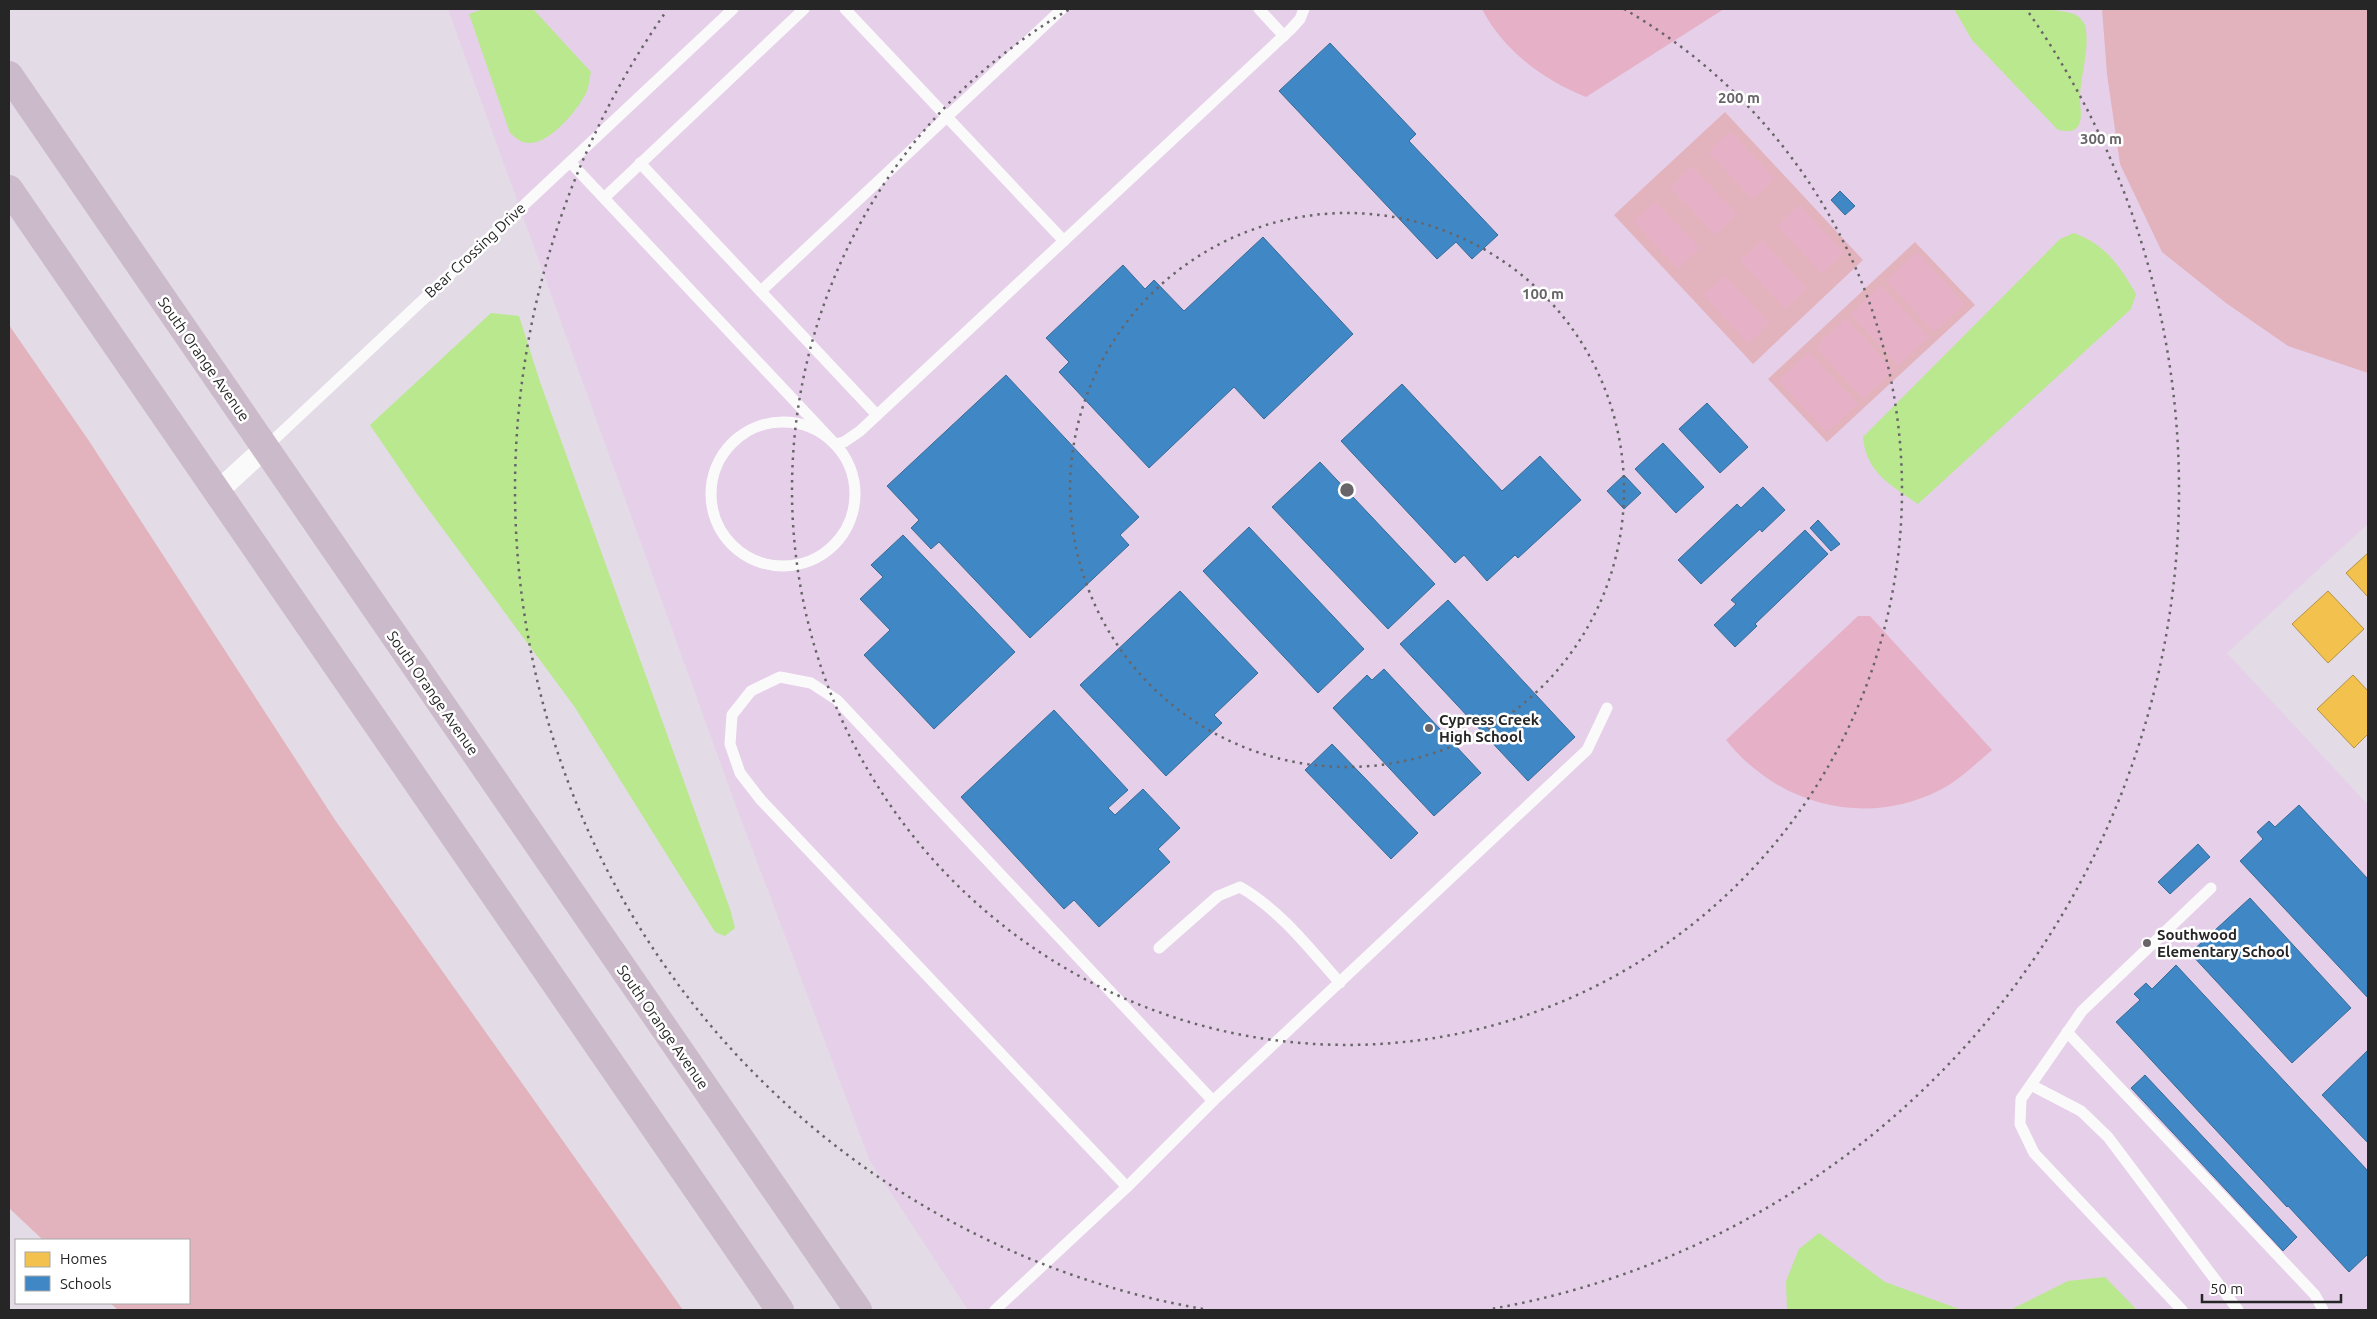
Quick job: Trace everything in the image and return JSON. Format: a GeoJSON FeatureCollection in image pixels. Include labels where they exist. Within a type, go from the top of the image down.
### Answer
{"type":"FeatureCollection","features":[{"type":"Feature","properties":{"kind":"main road","name":"South Orange Avenue"},"geometry":{"type":"LineString","coordinates":[[9,76],[858,1310]]}},
{"type":"Feature","properties":{"kind":"main road"},"geometry":{"type":"LineString","coordinates":[[9,190],[780,1310]]}},
{"type":"Feature","properties":{"kind":"street","name":"Bear Crossing Drive"},"geometry":{"type":"LineString","coordinates":[[217,492],[265,448]]}},
{"type":"Feature","properties":{"kind":"lane","name":"Bear Crossing Drive"},"geometry":{"type":"LineString","coordinates":[[265,448],[733,9]]}},
{"type":"Feature","properties":{"kind":"lane"},"geometry":{"type":"LineString","coordinates":[[604,198],[804,9]]}},
{"type":"Feature","properties":{"kind":"lane"},"geometry":{"type":"LineString","coordinates":[[845,9],[1064,242]]}},
{"type":"Feature","properties":{"kind":"lane"},"geometry":{"type":"LineString","coordinates":[[761,291],[1062,9]]}},
{"type":"Feature","properties":{"kind":"lane"},"geometry":{"type":"LineString","coordinates":[[1260,9],[1284,36]]}},
{"type":"Feature","properties":{"kind":"lane"},"geometry":{"type":"LineString","coordinates":[[835,444],[852,438],[878,415],[1284,36],[1300,19],[1304,9]]}},
{"type":"Feature","properties":{"kind":"lane"},"geometry":{"type":"LineString","coordinates":[[570,162],[835,444],[848,461],[854,480],[855,502],[850,522],[839,540],[824,554],[805,563],[781,567],[757,562],[736,550],[720,531],[711,508],[711,483],[719,460],[734,441],[755,427],[779,422],[800,423],[819,431],[835,444]]}},
{"type":"Feature","properties":{"kind":"lane"},"geometry":{"type":"LineString","coordinates":[[640,163],[878,415]]}},
{"type":"Feature","properties":{"kind":"lane"},"geometry":{"type":"LineString","coordinates":[[1127,1187],[768,807],[740,773],[730,744],[732,715],[751,691],[780,677],[811,683],[837,700],[1213,1101]]}},
{"type":"Feature","properties":{"kind":"lane"},"geometry":{"type":"LineString","coordinates":[[995,1310],[1127,1187],[1213,1101],[1587,750],[1607,708]]}},
{"type":"Feature","properties":{"kind":"lane"},"geometry":{"type":"LineString","coordinates":[[1159,948],[1218,896],[1240,887],[1258,897],[1280,917],[1340,983]]}},
{"type":"Feature","properties":{"kind":"lane"},"geometry":{"type":"LineString","coordinates":[[2182,1310],[2034,1153],[2020,1124],[2021,1099],[2082,1011],[2211,888]]}},
{"type":"Feature","properties":{"kind":"lane"},"geometry":{"type":"LineString","coordinates":[[2067,1032],[2314,1295],[2323,1310]]}},
{"type":"Feature","properties":{"kind":"lane"},"geometry":{"type":"LineString","coordinates":[[2030,1086],[2080,1111],[2108,1137],[2238,1310]]}},
{"type":"Feature","properties":{"kind":"shaded area","name":"Cypress Creek High School"},"geometry":{"type":"Polygon","coordinates":[[[448,9],[2103,9],[2368,284],[2368,524],[2227,653],[2368,805],[2368,1310],[968,1310],[870,1161],[735,803],[448,9]]]}},
{"type":"Feature","properties":{"kind":"shaded area"},"geometry":{"type":"Polygon","coordinates":[[[483,9],[533,9],[591,72],[586,93],[575,111],[559,128],[541,140],[532,143],[523,142],[510,133],[469,14],[483,9]]]}},
{"type":"Feature","properties":{"kind":"shaded area"},"geometry":{"type":"Polygon","coordinates":[[[1482,9],[1724,9],[1586,97],[1555,82],[1526,62],[1501,38],[1482,9]]]}},
{"type":"Feature","properties":{"kind":"shaded area"},"geometry":{"type":"Polygon","coordinates":[[[1954,9],[2039,9],[2071,13],[2079,17],[2085,25],[2087,39],[2080,91],[2081,116],[2080,123],[2076,128],[2070,131],[2058,130],[1972,40],[1954,9]]]}},
{"type":"Feature","properties":{"kind":"shaded area"},"geometry":{"type":"Polygon","coordinates":[[[2102,9],[2368,9],[2368,373],[2288,346],[2226,303],[2162,252],[2120,164],[2107,74],[2102,9]]]}},
{"type":"Feature","properties":{"kind":"shaded area"},"geometry":{"type":"Polygon","coordinates":[[[1725,112],[1863,260],[1753,364],[1614,215],[1725,112]]]}},
{"type":"Feature","properties":{"kind":"shaded area"},"geometry":{"type":"Polygon","coordinates":[[[1730,131],[1775,179],[1753,200],[1708,152],[1730,131]]]}},
{"type":"Feature","properties":{"kind":"shaded area"},"geometry":{"type":"Polygon","coordinates":[[[1692,166],[1737,214],[1715,235],[1670,187],[1692,166]]]}},
{"type":"Feature","properties":{"kind":"shaded area"},"geometry":{"type":"Polygon","coordinates":[[[1655,201],[1700,248],[1678,269],[1633,221],[1655,201]]]}},
{"type":"Feature","properties":{"kind":"shaded area"},"geometry":{"type":"Polygon","coordinates":[[[1799,205],[1844,253],[1822,274],[1777,226],[1799,205]]]}},
{"type":"Feature","properties":{"kind":"shaded area"},"geometry":{"type":"Polygon","coordinates":[[[2074,233],[2103,250],[2124,274],[2136,294],[2131,309],[1918,504],[1881,477],[1869,460],[1863,437],[2060,239],[2074,233]]]}},
{"type":"Feature","properties":{"kind":"shaded area"},"geometry":{"type":"Polygon","coordinates":[[[1762,240],[1807,288],[1785,309],[1740,261],[1762,240]]]}},
{"type":"Feature","properties":{"kind":"shaded area"},"geometry":{"type":"Polygon","coordinates":[[[1915,242],[1975,305],[1827,442],[1768,379],[1915,242]]]}},
{"type":"Feature","properties":{"kind":"shaded area"},"geometry":{"type":"Polygon","coordinates":[[[1917,252],[1965,304],[1934,332],[1886,281],[1917,252]]]}},
{"type":"Feature","properties":{"kind":"shaded area"},"geometry":{"type":"Polygon","coordinates":[[[1725,275],[1770,323],[1748,344],[1703,295],[1725,275]]]}},
{"type":"Feature","properties":{"kind":"shaded area"},"geometry":{"type":"Polygon","coordinates":[[[1881,285],[1929,337],[1898,366],[1850,314],[1881,285]]]}},
{"type":"Feature","properties":{"kind":"shaded area"},"geometry":{"type":"Polygon","coordinates":[[[491,313],[519,316],[540,382],[730,909],[735,928],[725,936],[715,932],[574,706],[417,494],[370,425],[491,313]]]}},
{"type":"Feature","properties":{"kind":"shaded area"},"geometry":{"type":"Polygon","coordinates":[[[1846,318],[1894,370],[1863,399],[1815,347],[1846,318]]]}},
{"type":"Feature","properties":{"kind":"shaded area"},"geometry":{"type":"Polygon","coordinates":[[[9,325],[89,441],[335,820],[683,1310],[118,1310],[111,1304],[190,1304],[190,1239],[42,1239],[9,1208],[9,325]]]}},
{"type":"Feature","properties":{"kind":"shaded area"},"geometry":{"type":"Polygon","coordinates":[[[1809,352],[1858,404],[1827,433],[1778,381],[1809,352]]]}},
{"type":"Feature","properties":{"kind":"shaded area"},"geometry":{"type":"Polygon","coordinates":[[[1858,616],[1870,616],[1992,750],[1946,787],[1909,802],[1880,808],[1851,808],[1823,803],[1796,794],[1770,780],[1747,762],[1726,740],[1858,616]]]}},
{"type":"Feature","properties":{"kind":"shaded area"},"geometry":{"type":"Polygon","coordinates":[[[1819,1233],[1885,1282],[1962,1310],[1787,1310],[1786,1281],[1799,1249],[1819,1233]]]}},
{"type":"Feature","properties":{"kind":"shaded area"},"geometry":{"type":"Polygon","coordinates":[[[2105,1277],[2137,1310],[2010,1310],[2068,1281],[2105,1277]]]}},
{"type":"Feature","properties":{"kind":"building: Homes"},"geometry":{"type":"Polygon","coordinates":[[[2368,553],[2368,597],[2346,573],[2368,553]]]}},
{"type":"Feature","properties":{"kind":"building: Homes"},"geometry":{"type":"Polygon","coordinates":[[[2328,591],[2364,629],[2328,663],[2292,624],[2328,591]]]}},
{"type":"Feature","properties":{"kind":"building: Homes"},"geometry":{"type":"Polygon","coordinates":[[[2353,675],[2368,691],[2368,734],[2354,748],[2317,709],[2353,675]]]}},
{"type":"Feature","properties":{"kind":"building: Schools"},"geometry":{"type":"Polygon","coordinates":[[[1330,43],[1416,134],[1409,141],[1498,235],[1472,259],[1456,242],[1437,259],[1279,91],[1330,43]]]}},
{"type":"Feature","properties":{"kind":"building: Schools"},"geometry":{"type":"Polygon","coordinates":[[[1840,191],[1855,206],[1845,215],[1831,200],[1840,191]]]}},
{"type":"Feature","properties":{"kind":"building: Schools"},"geometry":{"type":"Polygon","coordinates":[[[1263,237],[1353,334],[1264,419],[1234,387],[1149,468],[1059,372],[1069,362],[1046,338],[1123,265],[1145,289],[1154,280],[1184,311],[1263,237]]]}},
{"type":"Feature","properties":{"kind":"building: Schools"},"geometry":{"type":"Polygon","coordinates":[[[1006,375],[1139,517],[1120,535],[1129,545],[1030,638],[939,542],[931,549],[911,528],[919,520],[887,486],[1006,375]]]}},
{"type":"Feature","properties":{"kind":"building: Schools"},"geometry":{"type":"Polygon","coordinates":[[[1402,384],[1502,491],[1540,456],[1581,500],[1518,558],[1515,555],[1487,581],[1464,555],[1455,563],[1341,441],[1402,384]]]}},
{"type":"Feature","properties":{"kind":"building: Schools"},"geometry":{"type":"Polygon","coordinates":[[[1707,403],[1748,447],[1720,473],[1679,429],[1707,403]]]}},
{"type":"Feature","properties":{"kind":"building: Schools"},"geometry":{"type":"Polygon","coordinates":[[[1663,443],[1704,487],[1676,513],[1635,469],[1663,443]]]}},
{"type":"Feature","properties":{"kind":"building: Schools"},"geometry":{"type":"Polygon","coordinates":[[[1320,462],[1435,584],[1388,629],[1272,507],[1320,462]]]}},
{"type":"Feature","properties":{"kind":"building: Schools"},"geometry":{"type":"Polygon","coordinates":[[[1624,475],[1641,493],[1624,509],[1607,491],[1624,475]]]}},
{"type":"Feature","properties":{"kind":"building: Schools"},"geometry":{"type":"Polygon","coordinates":[[[1763,487],[1785,510],[1762,532],[1760,529],[1701,584],[1678,560],[1737,504],[1741,508],[1763,487]]]}},
{"type":"Feature","properties":{"kind":"building: Schools"},"geometry":{"type":"Polygon","coordinates":[[[1818,520],[1840,544],[1831,551],[1810,528],[1818,520]]]}},
{"type":"Feature","properties":{"kind":"building: Schools"},"geometry":{"type":"Polygon","coordinates":[[[1249,527],[1364,649],[1318,693],[1203,571],[1249,527]]]}},
{"type":"Feature","properties":{"kind":"building: Schools"},"geometry":{"type":"Polygon","coordinates":[[[1805,530],[1828,554],[1755,624],[1757,626],[1735,647],[1714,625],[1736,604],[1731,600],[1805,530]]]}},
{"type":"Feature","properties":{"kind":"building: Schools"},"geometry":{"type":"Polygon","coordinates":[[[903,535],[1015,652],[934,729],[864,655],[890,630],[860,599],[883,577],[871,565],[903,535]]]}},
{"type":"Feature","properties":{"kind":"building: Schools"},"geometry":{"type":"Polygon","coordinates":[[[1180,591],[1258,673],[1214,715],[1222,723],[1166,776],[1080,685],[1180,591]]]}},
{"type":"Feature","properties":{"kind":"building: Schools"},"geometry":{"type":"Polygon","coordinates":[[[1448,600],[1575,737],[1528,781],[1400,644],[1448,600]]]}},
{"type":"Feature","properties":{"kind":"building: Schools"},"geometry":{"type":"Polygon","coordinates":[[[1384,669],[1481,773],[1434,816],[1333,708],[1367,675],[1372,680],[1384,669]]]}},
{"type":"Feature","properties":{"kind":"building: Schools"},"geometry":{"type":"Polygon","coordinates":[[[1054,710],[1128,790],[1108,808],[1115,815],[1143,789],[1180,828],[1158,849],[1170,862],[1099,927],[1074,900],[1064,909],[961,797],[1054,710]]]}},
{"type":"Feature","properties":{"kind":"building: Schools"},"geometry":{"type":"Polygon","coordinates":[[[1332,744],[1418,833],[1391,859],[1305,770],[1332,744]]]}},
{"type":"Feature","properties":{"kind":"building: Schools"},"geometry":{"type":"Polygon","coordinates":[[[2299,805],[2368,879],[2368,998],[2240,861],[2263,839],[2257,832],[2269,821],[2275,827],[2299,805]]]}},
{"type":"Feature","properties":{"kind":"building: Schools"},"geometry":{"type":"Polygon","coordinates":[[[2198,844],[2210,857],[2170,894],[2158,882],[2198,844]]]}},
{"type":"Feature","properties":{"kind":"building: Schools"},"geometry":{"type":"Polygon","coordinates":[[[2250,898],[2351,1008],[2292,1063],[2190,953],[2250,898]]]}},
{"type":"Feature","properties":{"kind":"building: Schools"},"geometry":{"type":"Polygon","coordinates":[[[2176,965],[2368,1171],[2368,1254],[2349,1272],[2116,1022],[2140,1000],[2134,994],[2146,983],[2152,989],[2176,965]]]}},
{"type":"Feature","properties":{"kind":"building: Schools"},"geometry":{"type":"Polygon","coordinates":[[[2368,1050],[2368,1143],[2322,1095],[2368,1050]]]}},
{"type":"Feature","properties":{"kind":"building: Schools"},"geometry":{"type":"Polygon","coordinates":[[[2145,1075],[2297,1237],[2283,1251],[2131,1088],[2145,1075]]]}},
{"type":"Feature","properties":{"kind":"place","name":"Cypress Creek High School"},"geometry":{"type":"Point","coordinates":[1429,728]}},
{"type":"Feature","properties":{"kind":"place","name":"Southwood Elementary School"},"geometry":{"type":"Point","coordinates":[2147,943]}}]}
